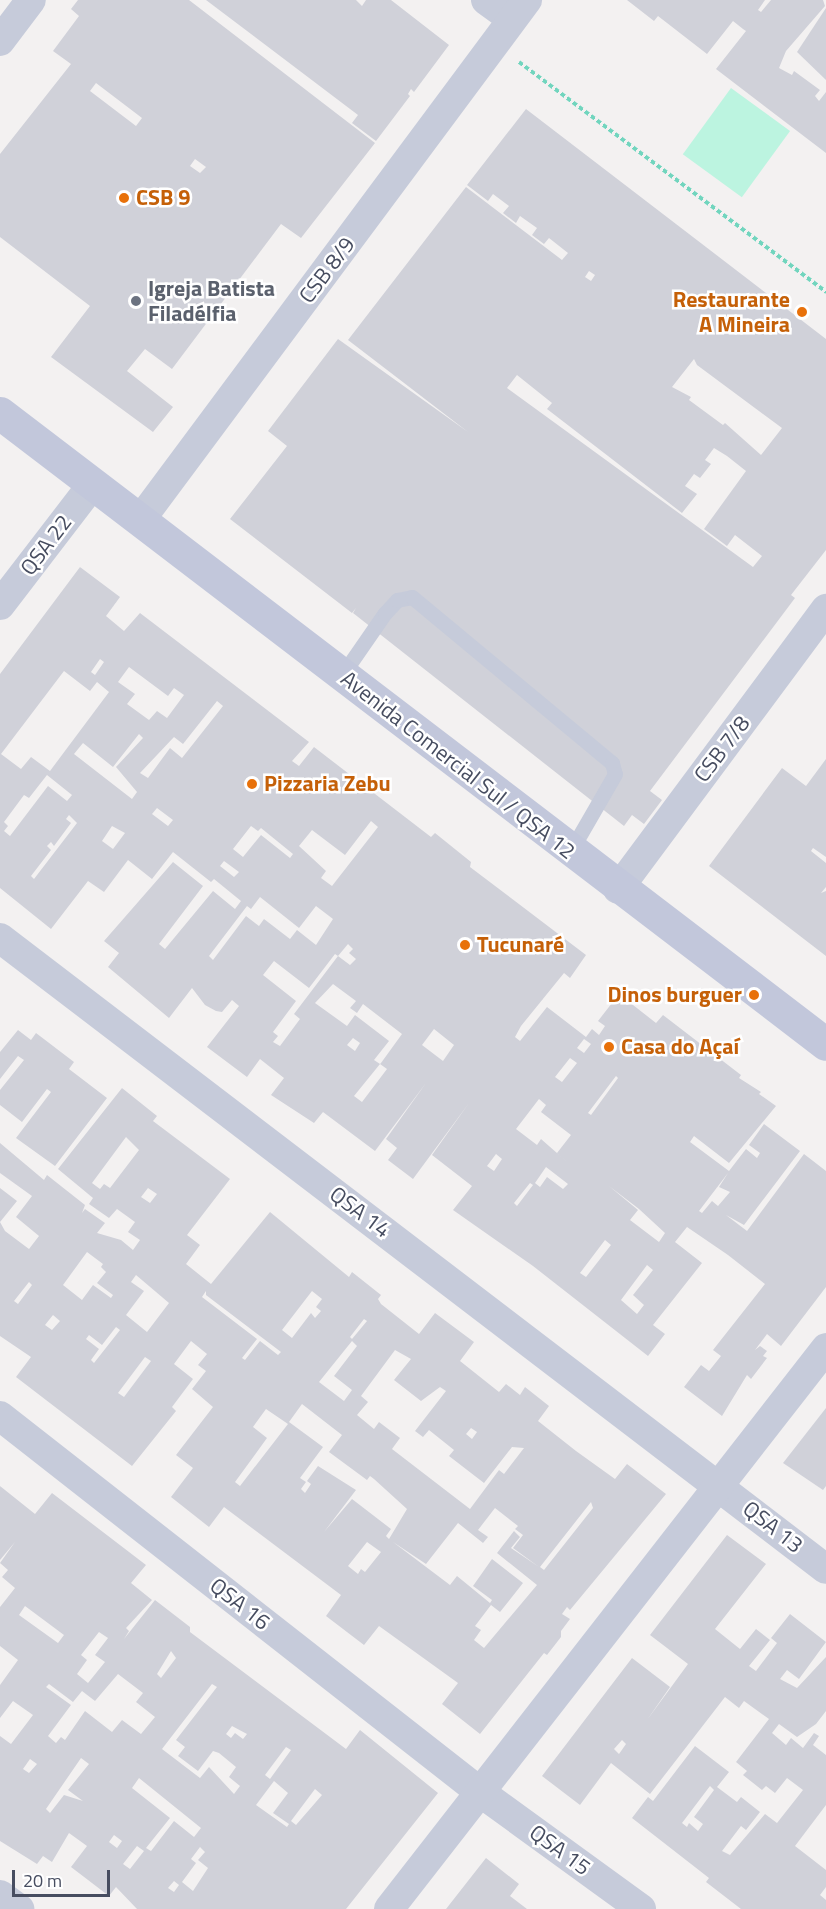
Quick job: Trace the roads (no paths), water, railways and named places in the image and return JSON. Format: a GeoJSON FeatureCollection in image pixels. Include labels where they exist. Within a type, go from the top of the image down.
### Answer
{"type":"FeatureCollection","features":[{"type":"Feature","properties":{"kind":"main road","name":"Avenida Comercial Sul / QSA 12"},"geometry":{"type":"LineString","coordinates":[[0,413],[141,519],[618,889],[826,1044]]}},
{"type":"Feature","properties":{"kind":"street"},"geometry":{"type":"LineString","coordinates":[[0,41],[31,0]]}},
{"type":"Feature","properties":{"kind":"street"},"geometry":{"type":"LineString","coordinates":[[486,0],[520,10]]}},
{"type":"Feature","properties":{"kind":"street","name":"CSB 8/9"},"geometry":{"type":"LineString","coordinates":[[141,519],[520,10]]}},
{"type":"Feature","properties":{"kind":"street","name":"QSA 22"},"geometry":{"type":"LineString","coordinates":[[0,605],[93,484]]}},
{"type":"Feature","properties":{"kind":"street","name":"CSB 7/8"},"geometry":{"type":"LineString","coordinates":[[618,889],[826,609]]}},
{"type":"Feature","properties":{"kind":"street","name":"QSA 14"},"geometry":{"type":"LineString","coordinates":[[0,938],[719,1485]]}},
{"type":"Feature","properties":{"kind":"street"},"geometry":{"type":"LineString","coordinates":[[389,1909],[826,1348]]}},
{"type":"Feature","properties":{"kind":"street","name":"QSA 16"},"geometry":{"type":"LineString","coordinates":[[0,1416],[480,1792]]}},
{"type":"Feature","properties":{"kind":"street","name":"QSA 13"},"geometry":{"type":"LineString","coordinates":[[719,1485],[826,1569]]}},
{"type":"Feature","properties":{"kind":"street","name":"QSA 15"},"geometry":{"type":"LineString","coordinates":[[480,1792],[640,1909]]}},
{"type":"Feature","properties":{"kind":"street"},"geometry":{"type":"LineString","coordinates":[[0,1895],[19,1909]]}},
{"type":"Feature","properties":{"kind":"lane"},"geometry":{"type":"LineString","coordinates":[[342,675],[385,613],[397,600],[412,597],[612,763],[615,774],[570,852]]}},
{"type":"Feature","properties":{"kind":"place","name":"CSB 9"},"geometry":{"type":"Point","coordinates":[124,198]}},
{"type":"Feature","properties":{"kind":"place","name":"Igreja Batista Filadélfia"},"geometry":{"type":"Point","coordinates":[136,301]}},
{"type":"Feature","properties":{"kind":"place","name":"Restaurante A Mineira"},"geometry":{"type":"Point","coordinates":[802,312]}},
{"type":"Feature","properties":{"kind":"place","name":"Pizzaria Zebu"},"geometry":{"type":"Point","coordinates":[252,784]}},
{"type":"Feature","properties":{"kind":"place","name":"Tucunaré"},"geometry":{"type":"Point","coordinates":[465,945]}},
{"type":"Feature","properties":{"kind":"place","name":"Dinos burguer"},"geometry":{"type":"Point","coordinates":[754,995]}},
{"type":"Feature","properties":{"kind":"place","name":"Casa do Açaí"},"geometry":{"type":"Point","coordinates":[609,1047]}}]}
